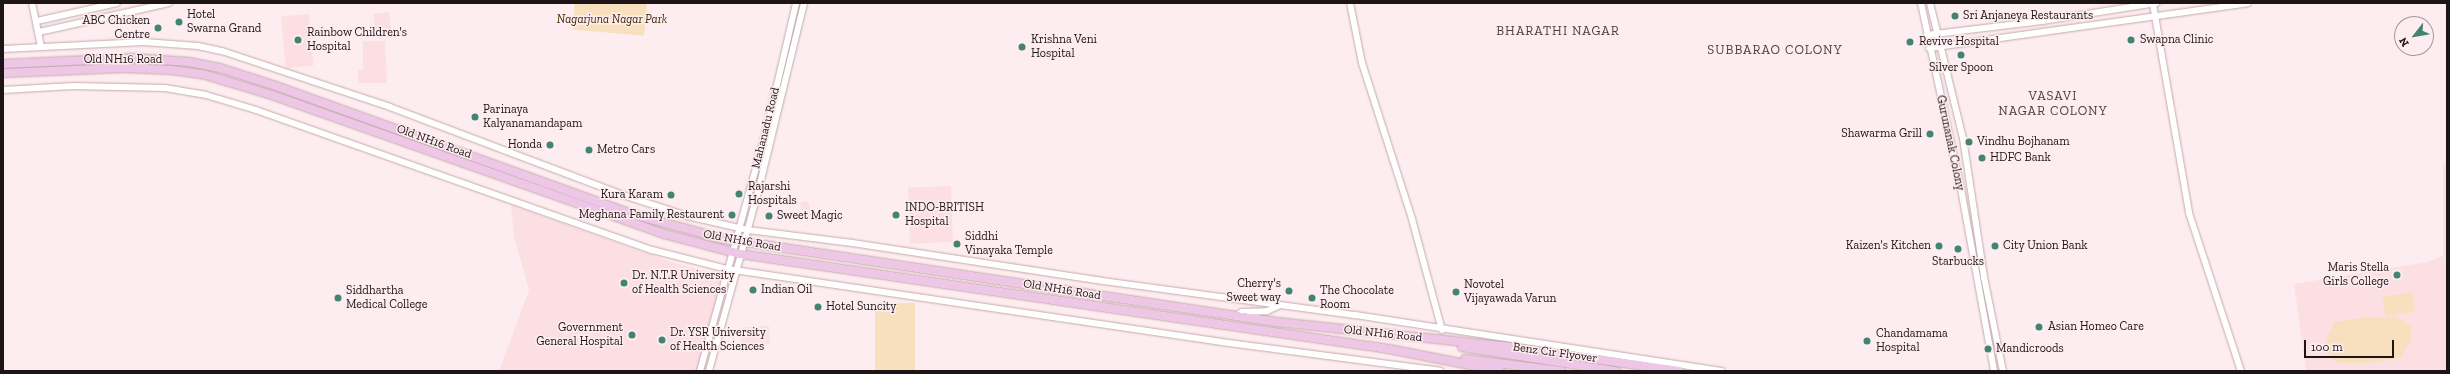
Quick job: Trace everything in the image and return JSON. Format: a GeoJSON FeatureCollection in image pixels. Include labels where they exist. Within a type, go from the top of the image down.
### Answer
{"type":"FeatureCollection","features":[{"type":"Feature","properties":{"kind":"main road","name":"Old NH16 Road"},"geometry":{"type":"LineString","coordinates":[[3,64],[133,58],[189,62],[220,68],[284,89],[635,215],[694,232],[739,241],[1236,316],[1502,346]]}},
{"type":"Feature","properties":{"kind":"main road","name":"Old NH16 Road"},"geometry":{"type":"LineString","coordinates":[[3,73],[124,68],[172,70],[206,75],[272,95],[664,234],[736,253],[1427,355],[1500,371]]}},
{"type":"Feature","properties":{"kind":"main road"},"geometry":{"type":"LineString","coordinates":[[1422,338],[1504,355],[1616,371]]}},
{"type":"Feature","properties":{"kind":"main road","name":"Benz Cir Flyover"},"geometry":{"type":"LineString","coordinates":[[1502,346],[1678,371]]}},
{"type":"Feature","properties":{"kind":"main road"},"geometry":{"type":"LineString","coordinates":[[1427,355],[1561,371]]}},
{"type":"Feature","properties":{"kind":"street"},"geometry":{"type":"LineString","coordinates":[[32,3],[41,47]]}},
{"type":"Feature","properties":{"kind":"street"},"geometry":{"type":"LineString","coordinates":[[36,21],[117,3]]}},
{"type":"Feature","properties":{"kind":"street"},"geometry":{"type":"LineString","coordinates":[[39,32],[169,3]]}},
{"type":"Feature","properties":{"kind":"street","name":"Mahanadu Road"},"geometry":{"type":"LineString","coordinates":[[736,253],[740,228],[796,3]]}},
{"type":"Feature","properties":{"kind":"street","name":"Mahanadu Road"},"geometry":{"type":"LineString","coordinates":[[739,241],[748,230],[804,3]]}},
{"type":"Feature","properties":{"kind":"street"},"geometry":{"type":"LineString","coordinates":[[1350,3],[1362,62],[1412,219],[1442,330]]}},
{"type":"Feature","properties":{"kind":"street","name":"Gurunanak Colony"},"geometry":{"type":"LineString","coordinates":[[1921,3],[1929,48],[1961,189],[1994,371]]}},
{"type":"Feature","properties":{"kind":"street","name":"Gurunanak Colony"},"geometry":{"type":"LineString","coordinates":[[1930,3],[1963,138],[1984,277],[2003,371]]}},
{"type":"Feature","properties":{"kind":"street"},"geometry":{"type":"LineString","coordinates":[[1927,35],[2042,21],[2155,3],[2155,16],[2190,213],[2241,371]]}},
{"type":"Feature","properties":{"kind":"street"},"geometry":{"type":"LineString","coordinates":[[1929,48],[2248,3]]}},
{"type":"Feature","properties":{"kind":"street"},"geometry":{"type":"LineString","coordinates":[[3,49],[144,42],[198,46],[222,51],[390,107],[623,194],[687,216],[748,230],[852,243],[1722,371]]}},
{"type":"Feature","properties":{"kind":"street"},"geometry":{"type":"LineString","coordinates":[[3,90],[73,86],[165,88],[206,95],[249,108],[652,250],[736,271],[1172,335],[1440,371]]}},
{"type":"Feature","properties":{"kind":"street"},"geometry":{"type":"LineString","coordinates":[[700,371],[727,269],[736,253]]}},
{"type":"Feature","properties":{"kind":"street"},"geometry":{"type":"LineString","coordinates":[[709,371],[736,271],[736,253]]}},
{"type":"Feature","properties":{"kind":"street"},"geometry":{"type":"LineString","coordinates":[[1236,316],[1242,312],[1267,311],[1278,306]]}},
{"type":"Feature","properties":{"kind":"shaded area"},"geometry":{"type":"Polygon","coordinates":[[[389,12],[391,29],[375,31],[373,14],[389,12]]]}},
{"type":"Feature","properties":{"kind":"shaded area","name":"Rainbow Children's Hospital"},"geometry":{"type":"Polygon","coordinates":[[[309,14],[314,66],[286,68],[281,16],[309,14]]]}},
{"type":"Feature","properties":{"kind":"shaded area"},"geometry":{"type":"Polygon","coordinates":[[[363,41],[385,41],[387,83],[358,83],[358,70],[363,69],[363,41]]]}},
{"type":"Feature","properties":{"kind":"shaded area","name":"Maris Stella Girls College"},"geometry":{"type":"Polygon","coordinates":[[[2443,163],[2447,163],[2447,371],[2306,371],[2294,284],[2427,262],[2443,256],[2443,163]]]}},
{"type":"Feature","properties":{"kind":"shaded area"},"geometry":{"type":"Polygon","coordinates":[[[951,186],[953,242],[910,243],[908,188],[951,186]]]}},
{"type":"Feature","properties":{"kind":"shaded area"},"geometry":{"type":"Polygon","coordinates":[[[808,201],[813,218],[803,219],[800,203],[808,201]]]}},
{"type":"Feature","properties":{"kind":"shaded area","name":"Dr. N.T.R University of Health Sciences"},"geometry":{"type":"Polygon","coordinates":[[[511,205],[668,261],[723,276],[704,371],[499,371],[529,290],[514,237],[511,205]]]}},
{"type":"Feature","properties":{"kind":"shaded area"},"geometry":{"type":"Polygon","coordinates":[[[769,326],[770,344],[741,345],[740,328],[769,326]]]}},
{"type":"Feature","properties":{"kind":"green space","name":"Nagarjuna Nagar Park"},"geometry":{"type":"Polygon","coordinates":[[[575,3],[647,3],[644,36],[572,30],[575,3]]]}},
{"type":"Feature","properties":{"kind":"green space"},"geometry":{"type":"Polygon","coordinates":[[[2412,292],[2415,312],[2385,316],[2382,297],[2412,292]]]}},
{"type":"Feature","properties":{"kind":"green space"},"geometry":{"type":"Polygon","coordinates":[[[875,303],[915,303],[915,371],[875,371],[875,303]]]}},
{"type":"Feature","properties":{"kind":"green space"},"geometry":{"type":"Polygon","coordinates":[[[2367,317],[2397,317],[2411,326],[2411,339],[2401,358],[2365,363],[2337,363],[2324,346],[2334,322],[2367,317]]]}},
{"type":"Feature","properties":{"kind":"place","name":"Sri Anjaneya Restaurants"},"geometry":{"type":"Point","coordinates":[1955,16]}},
{"type":"Feature","properties":{"kind":"place","name":"Hotel Swarna Grand"},"geometry":{"type":"Point","coordinates":[179,22]}},
{"type":"Feature","properties":{"kind":"place","name":"ABC Chicken Centre"},"geometry":{"type":"Point","coordinates":[158,28]}},
{"type":"Feature","properties":{"kind":"place","name":"Rainbow Children's Hospital"},"geometry":{"type":"Point","coordinates":[298,40]}},
{"type":"Feature","properties":{"kind":"place","name":"Swapna Clinic"},"geometry":{"type":"Point","coordinates":[2131,40]}},
{"type":"Feature","properties":{"kind":"place","name":"Revive Hospital"},"geometry":{"type":"Point","coordinates":[1910,42]}},
{"type":"Feature","properties":{"kind":"place","name":"Krishna Veni Hospital"},"geometry":{"type":"Point","coordinates":[1022,47]}},
{"type":"Feature","properties":{"kind":"place","name":"Silver Spoon"},"geometry":{"type":"Point","coordinates":[1961,55]}},
{"type":"Feature","properties":{"kind":"place","name":"Parinaya Kalyanamandapam"},"geometry":{"type":"Point","coordinates":[475,117]}},
{"type":"Feature","properties":{"kind":"place","name":"Shawarma Grill"},"geometry":{"type":"Point","coordinates":[1930,134]}},
{"type":"Feature","properties":{"kind":"place","name":"Vindhu Bojhanam"},"geometry":{"type":"Point","coordinates":[1969,142]}},
{"type":"Feature","properties":{"kind":"place","name":"Honda"},"geometry":{"type":"Point","coordinates":[550,145]}},
{"type":"Feature","properties":{"kind":"place","name":"Metro Cars"},"geometry":{"type":"Point","coordinates":[589,150]}},
{"type":"Feature","properties":{"kind":"place","name":"HDFC Bank"},"geometry":{"type":"Point","coordinates":[1982,158]}},
{"type":"Feature","properties":{"kind":"place","name":"Rajarshi Hospitals"},"geometry":{"type":"Point","coordinates":[739,194]}},
{"type":"Feature","properties":{"kind":"place","name":"Kura Karam"},"geometry":{"type":"Point","coordinates":[671,195]}},
{"type":"Feature","properties":{"kind":"place","name":"Meghana Family Restaurent"},"geometry":{"type":"Point","coordinates":[732,215]}},
{"type":"Feature","properties":{"kind":"place","name":"INDO-BRITISH Hospital"},"geometry":{"type":"Point","coordinates":[896,215]}},
{"type":"Feature","properties":{"kind":"place","name":"Sweet Magic"},"geometry":{"type":"Point","coordinates":[769,216]}},
{"type":"Feature","properties":{"kind":"place","name":"Siddhi Vinayaka Temple"},"geometry":{"type":"Point","coordinates":[957,244]}},
{"type":"Feature","properties":{"kind":"place","name":"Kaizen's Kitchen"},"geometry":{"type":"Point","coordinates":[1939,246]}},
{"type":"Feature","properties":{"kind":"place","name":"City Union Bank"},"geometry":{"type":"Point","coordinates":[1995,246]}},
{"type":"Feature","properties":{"kind":"place","name":"Starbucks"},"geometry":{"type":"Point","coordinates":[1958,249]}},
{"type":"Feature","properties":{"kind":"place","name":"Maris Stella Girls College"},"geometry":{"type":"Point","coordinates":[2397,275]}},
{"type":"Feature","properties":{"kind":"place","name":"Dr. N.T.R University of Health Sciences"},"geometry":{"type":"Point","coordinates":[624,283]}},
{"type":"Feature","properties":{"kind":"place","name":"Indian Oil"},"geometry":{"type":"Point","coordinates":[753,290]}},
{"type":"Feature","properties":{"kind":"place","name":"Cherry's Sweet way"},"geometry":{"type":"Point","coordinates":[1289,291]}},
{"type":"Feature","properties":{"kind":"place","name":"Novotel Vijayawada Varun"},"geometry":{"type":"Point","coordinates":[1456,292]}},
{"type":"Feature","properties":{"kind":"place","name":"Siddhartha Medical College"},"geometry":{"type":"Point","coordinates":[338,298]}},
{"type":"Feature","properties":{"kind":"place","name":"The Chocolate Room"},"geometry":{"type":"Point","coordinates":[1312,298]}},
{"type":"Feature","properties":{"kind":"place","name":"Hotel Suncity"},"geometry":{"type":"Point","coordinates":[818,307]}},
{"type":"Feature","properties":{"kind":"place","name":"Asian Homeo Care"},"geometry":{"type":"Point","coordinates":[2039,327]}},
{"type":"Feature","properties":{"kind":"place","name":"Government General Hospital"},"geometry":{"type":"Point","coordinates":[632,335]}},
{"type":"Feature","properties":{"kind":"place","name":"Dr. YSR University of Health Sciences"},"geometry":{"type":"Point","coordinates":[662,340]}},
{"type":"Feature","properties":{"kind":"place","name":"Chandamama Hospital"},"geometry":{"type":"Point","coordinates":[1867,341]}},
{"type":"Feature","properties":{"kind":"place","name":"Mandicroods"},"geometry":{"type":"Point","coordinates":[1988,349]}},
{"type":"Feature","properties":{"kind":"district","name":"BHARATHI NAGAR"},"geometry":{"type":"Point","coordinates":[1558,31]}},
{"type":"Feature","properties":{"kind":"district","name":"SUBBARAO COLONY"},"geometry":{"type":"Point","coordinates":[1775,50]}},
{"type":"Feature","properties":{"kind":"district","name":"VASAVI NAGAR COLONY"},"geometry":{"type":"Point","coordinates":[2053,104]}}]}
